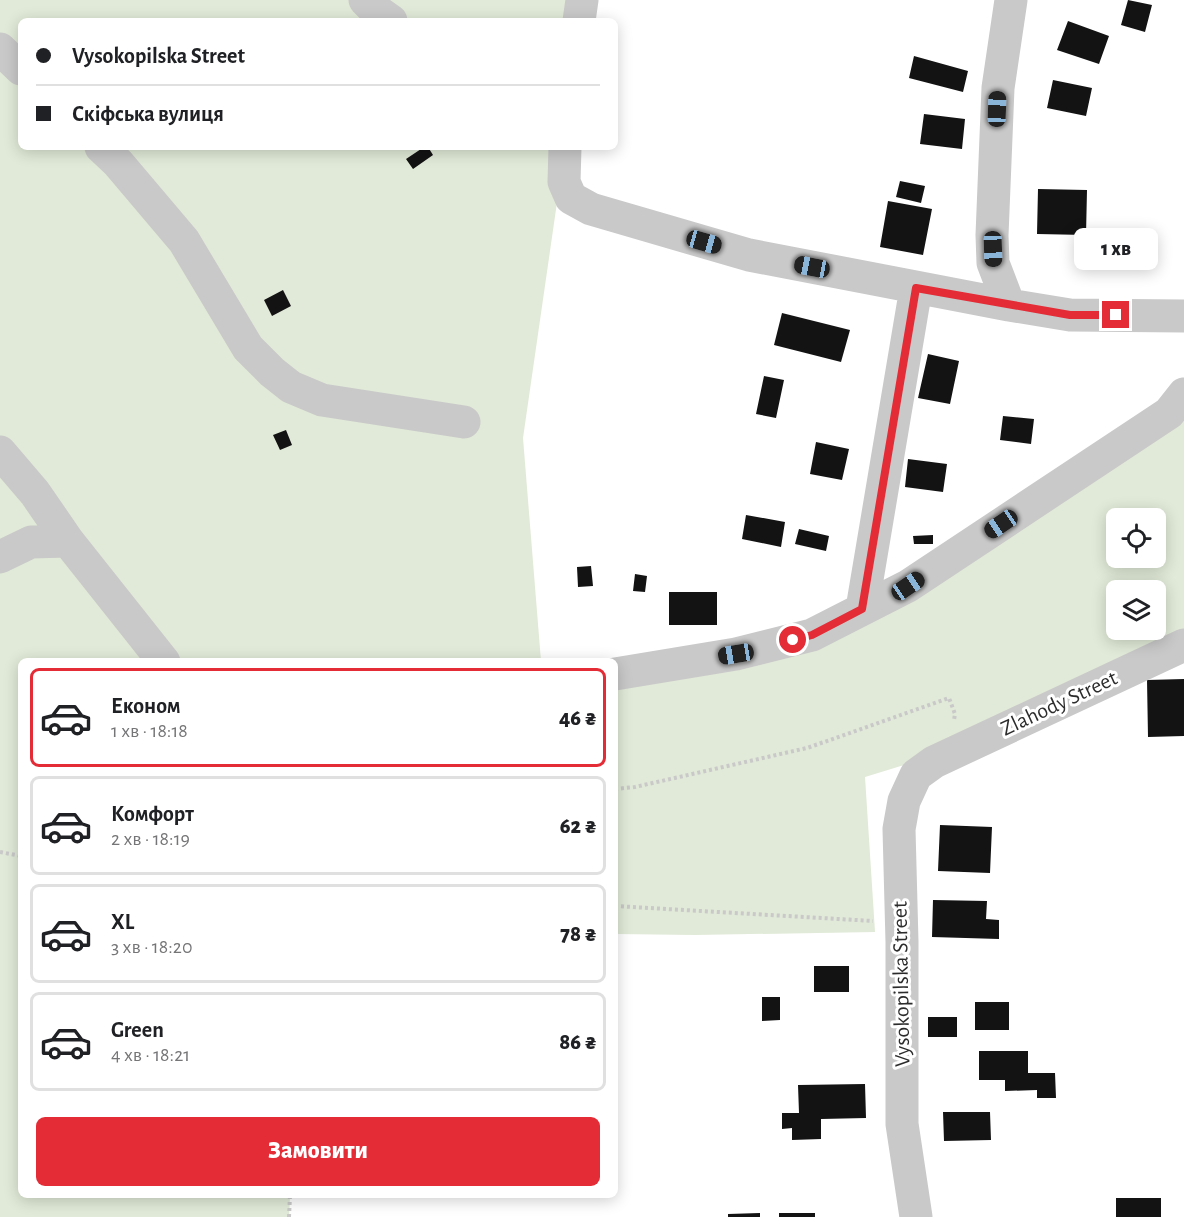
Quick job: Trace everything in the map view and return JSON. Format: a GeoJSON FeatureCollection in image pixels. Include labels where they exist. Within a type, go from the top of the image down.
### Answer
{"type":"FeatureCollection","features":[{"type":"Feature","properties":{"kind":"street"},"geometry":{"type":"LineString","coordinates":[[365,0],[386,18]]}},
{"type":"Feature","properties":{"kind":"street"},"geometry":{"type":"LineString","coordinates":[[579,18],[582,0]]}},
{"type":"Feature","properties":{"kind":"street"},"geometry":{"type":"LineString","coordinates":[[1009,305],[993,262],[992,235],[998,88],[1011,0]]}},
{"type":"Feature","properties":{"kind":"street"},"geometry":{"type":"LineString","coordinates":[[0,49],[18,66]]}},
{"type":"Feature","properties":{"kind":"street"},"geometry":{"type":"LineString","coordinates":[[104,150],[118,163],[184,241],[249,348],[291,387],[322,400],[464,422]]}},
{"type":"Feature","properties":{"kind":"street"},"geometry":{"type":"LineString","coordinates":[[565,150],[564,182],[572,198],[591,209],[749,255],[1070,315],[1184,316]]}},
{"type":"Feature","properties":{"kind":"street"},"geometry":{"type":"LineString","coordinates":[[862,609],[916,288]]}},
{"type":"Feature","properties":{"kind":"street"},"geometry":{"type":"LineString","coordinates":[[618,674],[736,654],[812,635],[908,586],[1169,413],[1184,394]]}},
{"type":"Feature","properties":{"kind":"street"},"geometry":{"type":"LineString","coordinates":[[0,452],[35,493],[68,541],[161,658]]}},
{"type":"Feature","properties":{"kind":"street"},"geometry":{"type":"LineString","coordinates":[[0,556],[31,542],[68,541]]}},
{"type":"Feature","properties":{"kind":"street","name":"Zlahody Street"},"geometry":{"type":"LineString","coordinates":[[938,760],[1184,645]]}},
{"type":"Feature","properties":{"kind":"street","name":"Vysokopilska Street"},"geometry":{"type":"LineString","coordinates":[[916,1217],[902,1124],[898,829],[904,801],[916,776],[938,760]]}},
{"type":"Feature","properties":{"kind":"path"},"geometry":{"type":"LineString","coordinates":[[618,789],[635,788],[807,748],[949,698],[955,714],[938,760]]}},
{"type":"Feature","properties":{"kind":"path"},"geometry":{"type":"LineString","coordinates":[[0,852],[18,855]]}},
{"type":"Feature","properties":{"kind":"path"},"geometry":{"type":"LineString","coordinates":[[618,906],[901,922]]}},
{"type":"Feature","properties":{"kind":"path"},"geometry":{"type":"LineString","coordinates":[[289,1217],[290,1198]]}},
{"type":"Feature","properties":{"kind":"green space"},"geometry":{"type":"Polygon","coordinates":[[[0,0],[582,0],[579,18],[18,18],[18,150],[565,150],[523,438],[541,658],[18,658],[18,1198],[290,1198],[289,1217],[0,1217],[0,0]]]}},
{"type":"Feature","properties":{"kind":"green space"},"geometry":{"type":"Polygon","coordinates":[[[1184,394],[1184,629],[1166,638],[1166,580],[1106,580],[1106,640],[1162,640],[930,757],[865,777],[875,932],[618,934],[618,673],[812,635],[1184,394]]]}},
{"type":"Feature","properties":{"kind":"building"},"geometry":{"type":"Polygon","coordinates":[[[1128,0],[1152,5],[1145,32],[1121,25],[1128,0]]]}},
{"type":"Feature","properties":{"kind":"building"},"geometry":{"type":"Polygon","coordinates":[[[1068,21],[1109,36],[1099,64],[1057,50],[1068,21]]]}},
{"type":"Feature","properties":{"kind":"building"},"geometry":{"type":"Polygon","coordinates":[[[914,56],[968,71],[963,92],[909,78],[914,56]]]}},
{"type":"Feature","properties":{"kind":"building"},"geometry":{"type":"Polygon","coordinates":[[[1053,80],[1092,88],[1086,116],[1047,108],[1053,80]]]}},
{"type":"Feature","properties":{"kind":"building"},"geometry":{"type":"Polygon","coordinates":[[[924,114],[965,119],[962,149],[920,144],[924,114]]]}},
{"type":"Feature","properties":{"kind":"building"},"geometry":{"type":"Polygon","coordinates":[[[420,150],[430,150],[433,155],[413,169],[406,159],[420,150]]]}},
{"type":"Feature","properties":{"kind":"building"},"geometry":{"type":"Polygon","coordinates":[[[900,181],[925,186],[921,203],[896,197],[900,181]]]}},
{"type":"Feature","properties":{"kind":"building"},"geometry":{"type":"Polygon","coordinates":[[[1038,189],[1087,190],[1086,235],[1037,234],[1038,189]]]}},
{"type":"Feature","properties":{"kind":"building"},"geometry":{"type":"Polygon","coordinates":[[[888,201],[932,209],[923,255],[880,247],[888,201]]]}},
{"type":"Feature","properties":{"kind":"building"},"geometry":{"type":"Polygon","coordinates":[[[283,290],[291,306],[272,316],[264,300],[283,290]]]}},
{"type":"Feature","properties":{"kind":"building"},"geometry":{"type":"Polygon","coordinates":[[[782,313],[850,330],[841,362],[774,345],[782,313]]]}},
{"type":"Feature","properties":{"kind":"building"},"geometry":{"type":"Polygon","coordinates":[[[928,354],[959,361],[950,404],[918,398],[928,354]]]}},
{"type":"Feature","properties":{"kind":"building"},"geometry":{"type":"Polygon","coordinates":[[[764,376],[784,380],[776,418],[756,414],[764,376]]]}},
{"type":"Feature","properties":{"kind":"building"},"geometry":{"type":"Polygon","coordinates":[[[1003,416],[1034,419],[1031,444],[1000,440],[1003,416]]]}},
{"type":"Feature","properties":{"kind":"building"},"geometry":{"type":"Polygon","coordinates":[[[286,430],[292,445],[280,450],[273,435],[286,430]]]}},
{"type":"Feature","properties":{"kind":"building"},"geometry":{"type":"Polygon","coordinates":[[[816,442],[849,449],[842,480],[810,474],[816,442]]]}},
{"type":"Feature","properties":{"kind":"building"},"geometry":{"type":"Polygon","coordinates":[[[908,459],[947,464],[943,492],[905,487],[908,459]]]}},
{"type":"Feature","properties":{"kind":"building"},"geometry":{"type":"Polygon","coordinates":[[[746,515],[785,522],[781,547],[742,539],[746,515]]]}},
{"type":"Feature","properties":{"kind":"building"},"geometry":{"type":"Polygon","coordinates":[[[799,529],[829,536],[826,551],[795,544],[799,529]]]}},
{"type":"Feature","properties":{"kind":"building"},"geometry":{"type":"Polygon","coordinates":[[[933,535],[933,544],[914,544],[913,536],[933,535]]]}},
{"type":"Feature","properties":{"kind":"building"},"geometry":{"type":"Polygon","coordinates":[[[591,566],[593,586],[578,587],[577,567],[591,566]]]}},
{"type":"Feature","properties":{"kind":"building"},"geometry":{"type":"Polygon","coordinates":[[[635,574],[647,576],[645,592],[633,591],[635,574]]]}},
{"type":"Feature","properties":{"kind":"building"},"geometry":{"type":"Polygon","coordinates":[[[669,592],[717,592],[717,625],[669,625],[669,592]]]}},
{"type":"Feature","properties":{"kind":"building"},"geometry":{"type":"Polygon","coordinates":[[[1184,679],[1184,736],[1148,737],[1147,680],[1184,679]]]}},
{"type":"Feature","properties":{"kind":"building"},"geometry":{"type":"Polygon","coordinates":[[[940,825],[992,827],[990,873],[938,871],[940,825]]]}},
{"type":"Feature","properties":{"kind":"building"},"geometry":{"type":"Polygon","coordinates":[[[933,900],[987,901],[986,919],[999,920],[999,939],[932,937],[933,900]]]}},
{"type":"Feature","properties":{"kind":"building"},"geometry":{"type":"Polygon","coordinates":[[[814,966],[849,966],[849,992],[814,992],[814,966]]]}},
{"type":"Feature","properties":{"kind":"building"},"geometry":{"type":"Polygon","coordinates":[[[762,997],[780,997],[780,1020],[762,1021],[762,997]]]}},
{"type":"Feature","properties":{"kind":"building"},"geometry":{"type":"Polygon","coordinates":[[[975,1002],[1009,1002],[1009,1030],[975,1030],[975,1002]]]}},
{"type":"Feature","properties":{"kind":"building"},"geometry":{"type":"Polygon","coordinates":[[[928,1017],[957,1017],[957,1037],[928,1037],[928,1017]]]}},
{"type":"Feature","properties":{"kind":"building"},"geometry":{"type":"Polygon","coordinates":[[[979,1051],[1028,1051],[1028,1073],[1055,1073],[1056,1098],[1037,1098],[1037,1090],[1005,1091],[1005,1080],[979,1080],[979,1051]]]}},
{"type":"Feature","properties":{"kind":"building"},"geometry":{"type":"Polygon","coordinates":[[[865,1084],[866,1118],[821,1119],[821,1139],[792,1140],[792,1128],[782,1129],[782,1113],[799,1113],[798,1085],[865,1084]]]}},
{"type":"Feature","properties":{"kind":"building"},"geometry":{"type":"Polygon","coordinates":[[[943,1112],[990,1112],[991,1140],[944,1141],[943,1112]]]}},
{"type":"Feature","properties":{"kind":"building"},"geometry":{"type":"Polygon","coordinates":[[[1116,1198],[1161,1198],[1161,1217],[1116,1217],[1116,1198]]]}},
{"type":"Feature","properties":{"kind":"building"},"geometry":{"type":"Polygon","coordinates":[[[760,1213],[760,1217],[728,1217],[728,1214],[760,1213]]]}},
{"type":"Feature","properties":{"kind":"building"},"geometry":{"type":"Polygon","coordinates":[[[779,1213],[815,1213],[815,1217],[779,1217],[779,1213]]]}},
{"type":"Feature","properties":{"kind":"route"},"geometry":{"type":"LineString","coordinates":[[793,640],[812,635],[862,609],[916,288],[1070,315],[1116,315]]}}]}
